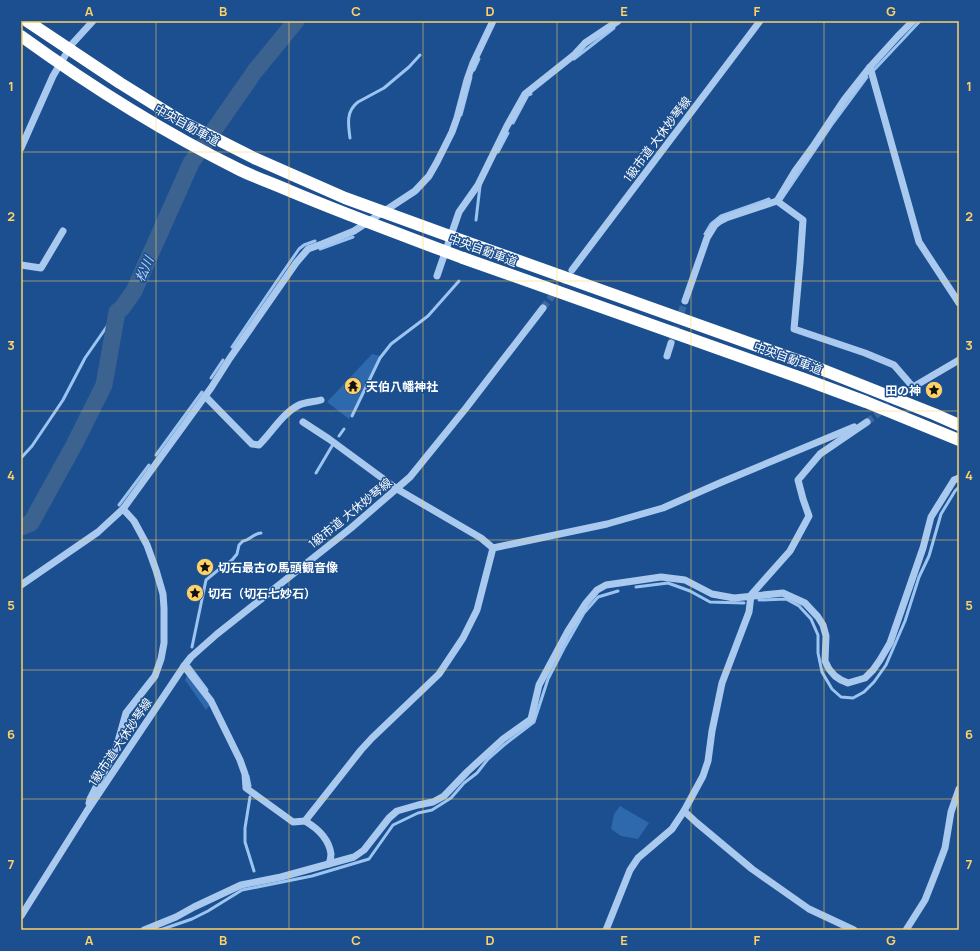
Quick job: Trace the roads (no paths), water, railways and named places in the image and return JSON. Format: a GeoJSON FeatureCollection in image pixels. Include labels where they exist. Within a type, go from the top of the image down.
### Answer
{"type":"FeatureCollection","features":[{"type":"Feature","properties":{"kind":"highway","name":"中央自動車道"},"geometry":{"type":"LineString","coordinates":[[27,21],[120,83],[181,121],[254,158],[345,198],[808,364],[959,425]]}},
{"type":"Feature","properties":{"kind":"highway","name":"中央自動車道"},"geometry":{"type":"LineString","coordinates":[[21,36],[47,55],[119,102],[175,136],[242,170],[334,210],[463,258],[804,379],[866,402],[959,440]]}},
{"type":"Feature","properties":{"kind":"street"},"geometry":{"type":"LineString","coordinates":[[21,148],[53,76],[72,44],[93,21]]}},
{"type":"Feature","properties":{"kind":"street"},"geometry":{"type":"LineString","coordinates":[[21,585],[98,532],[123,509],[205,396],[296,262],[308,249],[354,231],[415,191],[429,176],[452,132],[473,63],[492,21]]}},
{"type":"Feature","properties":{"kind":"street"},"geometry":{"type":"LineString","coordinates":[[437,276],[459,212],[478,185],[507,126],[525,94],[574,55],[585,42],[618,21]]}},
{"type":"Feature","properties":{"kind":"street","name":"1級市道 大休妙琴線"},"geometry":{"type":"LineString","coordinates":[[572,270],[760,21]]}},
{"type":"Feature","properties":{"kind":"street"},"geometry":{"type":"LineString","coordinates":[[685,301],[707,238],[715,225],[726,218],[777,201],[795,171],[844,100],[870,67],[913,21]]}},
{"type":"Feature","properties":{"kind":"street"},"geometry":{"type":"LineString","coordinates":[[870,67],[919,242],[959,303]]}},
{"type":"Feature","properties":{"kind":"street"},"geometry":{"type":"LineString","coordinates":[[777,201],[803,220],[794,329],[865,353],[894,365],[913,387],[959,360]]}},
{"type":"Feature","properties":{"kind":"street"},"geometry":{"type":"LineString","coordinates":[[21,265],[41,268],[63,231]]}},
{"type":"Feature","properties":{"kind":"street","name":"1級市道 大休妙琴線"},"geometry":{"type":"LineString","coordinates":[[21,916],[87,811],[191,657],[217,634],[342,535],[410,477],[466,408],[543,308]]}},
{"type":"Feature","properties":{"kind":"street"},"geometry":{"type":"LineString","coordinates":[[667,356],[672,343]]}},
{"type":"Feature","properties":{"kind":"street"},"geometry":{"type":"LineString","coordinates":[[205,396],[252,444],[258,445],[268,436],[284,416],[300,405],[321,400]]}},
{"type":"Feature","properties":{"kind":"street"},"geometry":{"type":"LineString","coordinates":[[303,422],[329,439],[397,489],[481,538],[493,548]]}},
{"type":"Feature","properties":{"kind":"street"},"geometry":{"type":"LineString","coordinates":[[493,548],[607,524],[663,508],[867,422],[820,454],[798,480],[809,516],[790,551],[751,595],[749,612],[722,682],[712,731],[708,762],[704,776],[684,812],[672,829],[638,858],[630,870],[606,930]]}},
{"type":"Feature","properties":{"kind":"street"},"geometry":{"type":"LineString","coordinates":[[144,930],[176,917],[241,885],[282,877],[354,857],[364,850],[389,818],[397,811],[433,802],[444,796],[467,772],[503,739],[531,719],[539,685],[568,631],[586,603],[598,590],[606,585],[661,577],[685,580],[712,594],[734,598],[751,595],[783,593],[805,603],[818,616],[823,625],[826,636],[825,661],[835,676],[848,683],[865,678],[873,670],[890,643],[923,548],[931,517],[954,480],[959,478]]}},
{"type":"Feature","properties":{"kind":"street"},"geometry":{"type":"LineString","coordinates":[[87,811],[90,799],[115,752],[126,713],[155,676],[161,659],[164,643],[164,608],[156,570],[147,545],[134,521],[123,509]]}},
{"type":"Feature","properties":{"kind":"street"},"geometry":{"type":"LineString","coordinates":[[305,821],[364,746],[439,674],[463,638],[478,610],[493,548]]}},
{"type":"Feature","properties":{"kind":"street"},"geometry":{"type":"LineString","coordinates":[[184,666],[211,701],[240,760],[245,774],[246,788],[293,822],[305,821],[322,834],[328,844],[331,855],[329,864]]}},
{"type":"Feature","properties":{"kind":"street"},"geometry":{"type":"LineString","coordinates":[[906,930],[925,900],[945,848],[951,812],[959,788]]}},
{"type":"Feature","properties":{"kind":"street"},"geometry":{"type":"LineString","coordinates":[[684,812],[752,869],[803,905],[854,930]]}},
{"type":"Feature","properties":{"kind":"waterway","name":"松川"},"geometry":{"type":"LineString","coordinates":[[21,527],[31,523],[74,445],[104,385],[117,312],[122,308],[134,291],[191,163],[255,71],[296,21]]}},
{"type":"Feature","properties":{"kind":"waterway"},"geometry":{"type":"LineString","coordinates":[[874,70],[920,21]]}},
{"type":"Feature","properties":{"kind":"waterway"},"geometry":{"type":"LineString","coordinates":[[574,59],[614,28]]}},
{"type":"Feature","properties":{"kind":"waterway"},"geometry":{"type":"LineString","coordinates":[[350,138],[349,118],[351,109],[358,102],[384,88],[409,67],[420,55]]}},
{"type":"Feature","properties":{"kind":"waterway"},"geometry":{"type":"LineString","coordinates":[[474,70],[479,59]]}},
{"type":"Feature","properties":{"kind":"waterway"},"geometry":{"type":"LineString","coordinates":[[461,115],[471,77]]}},
{"type":"Feature","properties":{"kind":"waterway"},"geometry":{"type":"LineString","coordinates":[[781,200],[833,123],[867,77]]}},
{"type":"Feature","properties":{"kind":"waterway"},"geometry":{"type":"LineString","coordinates":[[513,123],[528,95],[531,94]]}},
{"type":"Feature","properties":{"kind":"waterway"},"geometry":{"type":"LineString","coordinates":[[498,152],[508,133]]}},
{"type":"Feature","properties":{"kind":"waterway"},"geometry":{"type":"LineString","coordinates":[[476,220],[480,186]]}},
{"type":"Feature","properties":{"kind":"waterway"},"geometry":{"type":"LineString","coordinates":[[705,234],[711,224],[721,216],[769,199]]}},
{"type":"Feature","properties":{"kind":"waterway"},"geometry":{"type":"LineString","coordinates":[[320,249],[353,237]]}},
{"type":"Feature","properties":{"kind":"waterway"},"geometry":{"type":"LineString","coordinates":[[232,347],[299,249],[304,245],[315,241]]}},
{"type":"Feature","properties":{"kind":"waterway"},"geometry":{"type":"LineString","coordinates":[[352,416],[380,358],[391,344],[428,316],[459,281]]}},
{"type":"Feature","properties":{"kind":"waterway"},"geometry":{"type":"LineString","coordinates":[[21,458],[32,446],[63,400],[85,358],[117,312]]}},
{"type":"Feature","properties":{"kind":"waterway"},"geometry":{"type":"LineString","coordinates":[[211,378],[223,360]]}},
{"type":"Feature","properties":{"kind":"waterway"},"geometry":{"type":"LineString","coordinates":[[156,455],[202,392]]}},
{"type":"Feature","properties":{"kind":"waterway"},"geometry":{"type":"LineString","coordinates":[[339,436],[344,429]]}},
{"type":"Feature","properties":{"kind":"waterway"},"geometry":{"type":"LineString","coordinates":[[316,473],[332,446]]}},
{"type":"Feature","properties":{"kind":"waterway"},"geometry":{"type":"LineString","coordinates":[[119,505],[149,465]]}},
{"type":"Feature","properties":{"kind":"waterway"},"geometry":{"type":"LineString","coordinates":[[759,600],[786,599],[799,606],[811,619],[818,635],[818,653],[822,672],[832,689],[841,697],[853,698],[864,692],[874,682],[886,665],[905,621],[919,577],[929,556],[941,514],[959,487]]}},
{"type":"Feature","properties":{"kind":"waterway"},"geometry":{"type":"LineString","coordinates":[[192,647],[206,580],[232,560],[237,554],[239,545],[243,541],[261,533]]}},
{"type":"Feature","properties":{"kind":"waterway"},"geometry":{"type":"LineString","coordinates":[[636,587],[668,583],[690,591],[710,602],[744,603]]}},
{"type":"Feature","properties":{"kind":"waterway"},"geometry":{"type":"LineString","coordinates":[[160,930],[192,919],[242,890],[312,876],[369,859],[393,825],[418,813],[432,810],[451,798],[464,783],[477,773],[488,759],[534,722],[548,679],[584,613],[598,597],[618,591]]}},
{"type":"Feature","properties":{"kind":"waterway"},"geometry":{"type":"LineString","coordinates":[[189,666],[207,690]]}},
{"type":"Feature","properties":{"kind":"waterway"},"geometry":{"type":"LineString","coordinates":[[248,776],[250,786]]}},
{"type":"Feature","properties":{"kind":"waterway"},"geometry":{"type":"LineString","coordinates":[[250,797],[245,828],[245,842],[254,871]]}},
{"type":"Feature","properties":{"kind":"tunnel"},"geometry":{"type":"LineString","coordinates":[[543,308],[567,276]]}},
{"type":"Feature","properties":{"kind":"tunnel"},"geometry":{"type":"LineString","coordinates":[[671,343],[685,301]]}},
{"type":"Feature","properties":{"kind":"tunnel"},"geometry":{"type":"LineString","coordinates":[[867,422],[913,387]]}},
{"type":"Feature","properties":{"kind":"place","name":"天伯八幡神社"},"geometry":{"type":"Point","coordinates":[353,386]}},
{"type":"Feature","properties":{"kind":"place","name":"田の神"},"geometry":{"type":"Point","coordinates":[934,390]}},
{"type":"Feature","properties":{"kind":"place","name":"切石最古の馬頭観音像"},"geometry":{"type":"Point","coordinates":[205,567]}},
{"type":"Feature","properties":{"kind":"place","name":"切石（切石七妙石）"},"geometry":{"type":"Point","coordinates":[195,593]}}]}
